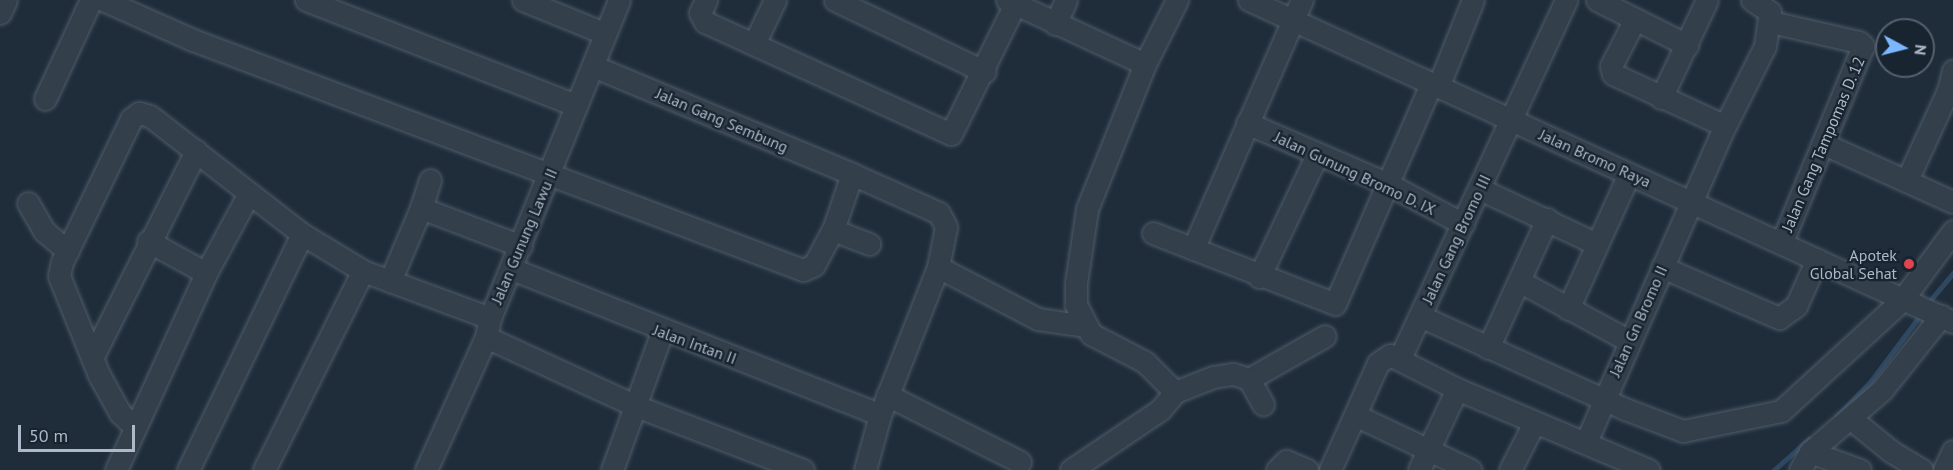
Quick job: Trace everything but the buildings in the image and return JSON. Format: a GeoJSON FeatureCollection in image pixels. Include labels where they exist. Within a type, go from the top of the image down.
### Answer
{"type":"FeatureCollection","features":[{"type":"Feature","properties":{"kind":"street"},"geometry":{"type":"LineString","coordinates":[[0,13],[6,0]]}},
{"type":"Feature","properties":{"kind":"street"},"geometry":{"type":"LineString","coordinates":[[45,99],[91,0]]}},
{"type":"Feature","properties":{"kind":"street"},"geometry":{"type":"LineString","coordinates":[[104,0],[192,40],[803,270],[814,265],[833,230],[852,174]]}},
{"type":"Feature","properties":{"kind":"street"},"geometry":{"type":"LineString","coordinates":[[306,0],[576,105]]}},
{"type":"Feature","properties":{"kind":"street"},"geometry":{"type":"LineString","coordinates":[[523,0],[604,33]]}},
{"type":"Feature","properties":{"kind":"street","name":"Jalan Gunung Lawu II"},"geometry":{"type":"LineString","coordinates":[[426,470],[512,269],[619,0]]}},
{"type":"Feature","properties":{"kind":"street"},"geometry":{"type":"LineString","coordinates":[[706,0],[700,13],[705,22],[951,134],[985,72],[1011,2],[1145,64]]}},
{"type":"Feature","properties":{"kind":"street"},"geometry":{"type":"LineString","coordinates":[[754,44],[775,0]]}},
{"type":"Feature","properties":{"kind":"street"},"geometry":{"type":"LineString","coordinates":[[835,0],[985,72]]}},
{"type":"Feature","properties":{"kind":"street"},"geometry":{"type":"LineString","coordinates":[[1055,24],[1066,0]]}},
{"type":"Feature","properties":{"kind":"street"},"geometry":{"type":"LineString","coordinates":[[1175,392],[1159,372],[1091,334],[1076,304],[1076,283],[1085,219],[1145,64],[1177,0]]}},
{"type":"Feature","properties":{"kind":"street","name":"Jalan Bromo Raya"},"geometry":{"type":"LineString","coordinates":[[1249,0],[1434,86],[1782,242],[1905,302],[1946,316]]}},
{"type":"Feature","properties":{"kind":"street"},"geometry":{"type":"LineString","coordinates":[[1193,249],[1302,0]]}},
{"type":"Feature","properties":{"kind":"street","name":"Jalan Gang Bromo III"},"geometry":{"type":"LineString","coordinates":[[1400,357],[1566,0]]}},
{"type":"Feature","properties":{"kind":"street"},"geometry":{"type":"LineString","coordinates":[[1597,0],[1687,45]]}},
{"type":"Feature","properties":{"kind":"street"},"geometry":{"type":"LineString","coordinates":[[1661,98],[1707,0]]}},
{"type":"Feature","properties":{"kind":"street"},"geometry":{"type":"LineString","coordinates":[[1752,0],[1772,11]]}},
{"type":"Feature","properties":{"kind":"street"},"geometry":{"type":"LineString","coordinates":[[1153,233],[1259,277],[1335,304],[1471,1]]}},
{"type":"Feature","properties":{"kind":"street","name":"Jalan Gang Tampomas D. 12"},"geometry":{"type":"LineString","coordinates":[[1772,11],[1859,42],[1863,46],[1782,242]]}},
{"type":"Feature","properties":{"kind":"street","name":"Jalan Gn Bromo II"},"geometry":{"type":"LineString","coordinates":[[1586,442],[1608,401],[1629,341],[1725,126],[1765,46],[1772,11]]}},
{"type":"Feature","properties":{"kind":"street"},"geometry":{"type":"LineString","coordinates":[[1635,19],[1611,71],[1661,98],[1725,126]]}},
{"type":"Feature","properties":{"kind":"street","name":"Jalan Gang Sembung"},"geometry":{"type":"LineString","coordinates":[[593,66],[852,174],[939,213],[946,227],[938,267],[887,395],[865,470]]}},
{"type":"Feature","properties":{"kind":"street"},"geometry":{"type":"LineString","coordinates":[[1907,180],[1948,91],[1953,70]]}},
{"type":"Feature","properties":{"kind":"street"},"geometry":{"type":"LineString","coordinates":[[135,427],[115,405],[92,358],[61,284],[60,268],[134,115],[150,116],[248,195],[302,234],[363,271],[390,281],[488,327],[636,406],[803,470]]}},
{"type":"Feature","properties":{"kind":"street","name":"Jalan Gunung Bromo D. IX"},"geometry":{"type":"LineString","coordinates":[[1247,123],[1390,185],[1463,224]]}},
{"type":"Feature","properties":{"kind":"street"},"geometry":{"type":"LineString","coordinates":[[1824,144],[1953,202]]}},
{"type":"Feature","properties":{"kind":"street"},"geometry":{"type":"LineString","coordinates":[[92,358],[148,241],[196,151]]}},
{"type":"Feature","properties":{"kind":"street"},"geometry":{"type":"LineString","coordinates":[[1259,277],[1317,155]]}},
{"type":"Feature","properties":{"kind":"street"},"geometry":{"type":"LineString","coordinates":[[1568,309],[1629,174]]}},
{"type":"Feature","properties":{"kind":"street"},"geometry":{"type":"LineString","coordinates":[[390,281],[421,208],[429,180]]}},
{"type":"Feature","properties":{"kind":"street"},"geometry":{"type":"LineString","coordinates":[[1480,189],[1597,244]]}},
{"type":"Feature","properties":{"kind":"street"},"geometry":{"type":"LineString","coordinates":[[116,470],[206,273],[248,195]]}},
{"type":"Feature","properties":{"kind":"street"},"geometry":{"type":"LineString","coordinates":[[28,203],[44,231],[68,251]]}},
{"type":"Feature","properties":{"kind":"street"},"geometry":{"type":"LineString","coordinates":[[421,208],[521,246]]}},
{"type":"Feature","properties":{"kind":"street"},"geometry":{"type":"LineString","coordinates":[[1488,348],[1547,219]]}},
{"type":"Feature","properties":{"kind":"street"},"geometry":{"type":"LineString","coordinates":[[833,230],[869,244]]}},
{"type":"Feature","properties":{"kind":"street"},"geometry":{"type":"LineString","coordinates":[[1420,316],[1608,401],[1683,431],[1773,414],[1905,302],[1953,231]]}},
{"type":"Feature","properties":{"kind":"street"},"geometry":{"type":"LineString","coordinates":[[188,470],[302,234]]}},
{"type":"Feature","properties":{"kind":"street"},"geometry":{"type":"LineString","coordinates":[[148,241],[206,273]]}},
{"type":"Feature","properties":{"kind":"street"},"geometry":{"type":"LineString","coordinates":[[1662,267],[1772,318],[1779,318],[1796,306],[1817,259]]}},
{"type":"Feature","properties":{"kind":"street"},"geometry":{"type":"LineString","coordinates":[[938,267],[1038,319],[1086,326]]}},
{"type":"Feature","properties":{"kind":"street","name":"Jalan Intan II"},"geometry":{"type":"LineString","coordinates":[[512,269],[662,332],[880,415]]}},
{"type":"Feature","properties":{"kind":"street"},"geometry":{"type":"LineString","coordinates":[[264,470],[363,271]]}},
{"type":"Feature","properties":{"kind":"street"},"geometry":{"type":"LineString","coordinates":[[1519,281],[1629,341]]}},
{"type":"Feature","properties":{"kind":"street"},"geometry":{"type":"LineString","coordinates":[[1805,461],[1882,390],[1946,316]]}},
{"type":"Feature","properties":{"kind":"street"},"geometry":{"type":"LineString","coordinates":[[612,470],[662,332]]}},
{"type":"Feature","properties":{"kind":"street"},"geometry":{"type":"LineString","coordinates":[[1071,470],[1092,464],[1160,410],[1175,392],[1228,374],[1249,379],[1325,336]]}},
{"type":"Feature","properties":{"kind":"street"},"geometry":{"type":"LineString","coordinates":[[1330,470],[1382,357],[1400,357],[1457,389],[1534,423],[1586,442],[1606,461],[1649,470]]}},
{"type":"Feature","properties":{"kind":"street"},"geometry":{"type":"LineString","coordinates":[[1249,379],[1263,404]]}},
{"type":"Feature","properties":{"kind":"street"},"geometry":{"type":"LineString","coordinates":[[1423,460],[1457,389]]}},
{"type":"Feature","properties":{"kind":"street"},"geometry":{"type":"LineString","coordinates":[[887,395],[1020,462]]}},
{"type":"Feature","properties":{"kind":"street"},"geometry":{"type":"LineString","coordinates":[[1355,415],[1423,460],[1471,470]]}},
{"type":"Feature","properties":{"kind":"street"},"geometry":{"type":"LineString","coordinates":[[1850,418],[1892,452],[1922,470]]}},
{"type":"Feature","properties":{"kind":"street"},"geometry":{"type":"LineString","coordinates":[[1510,470],[1534,423]]}},
{"type":"Feature","properties":{"kind":"street"},"geometry":{"type":"LineString","coordinates":[[1944,470],[1953,451]]}},
{"type":"Feature","properties":{"kind":"street"},"geometry":{"type":"LineString","coordinates":[[1277,470],[1286,461],[1307,470]]}},
{"type":"Feature","properties":{"kind":"street"},"geometry":{"type":"LineString","coordinates":[[1805,461],[1858,469]]}},
{"type":"Feature","properties":{"kind":"waterway"},"geometry":{"type":"LineString","coordinates":[[1928,303],[1953,273]]}},
{"type":"Feature","properties":{"kind":"waterway"},"geometry":{"type":"LineString","coordinates":[[1836,417],[1870,382],[1922,313]]}},
{"type":"Feature","properties":{"kind":"waterway"},"geometry":{"type":"LineString","coordinates":[[1774,470],[1809,439]]}},
{"type":"Feature","properties":{"kind":"place","name":"Apotek Global Sehat"},"geometry":{"type":"Point","coordinates":[1909,264]}}]}
